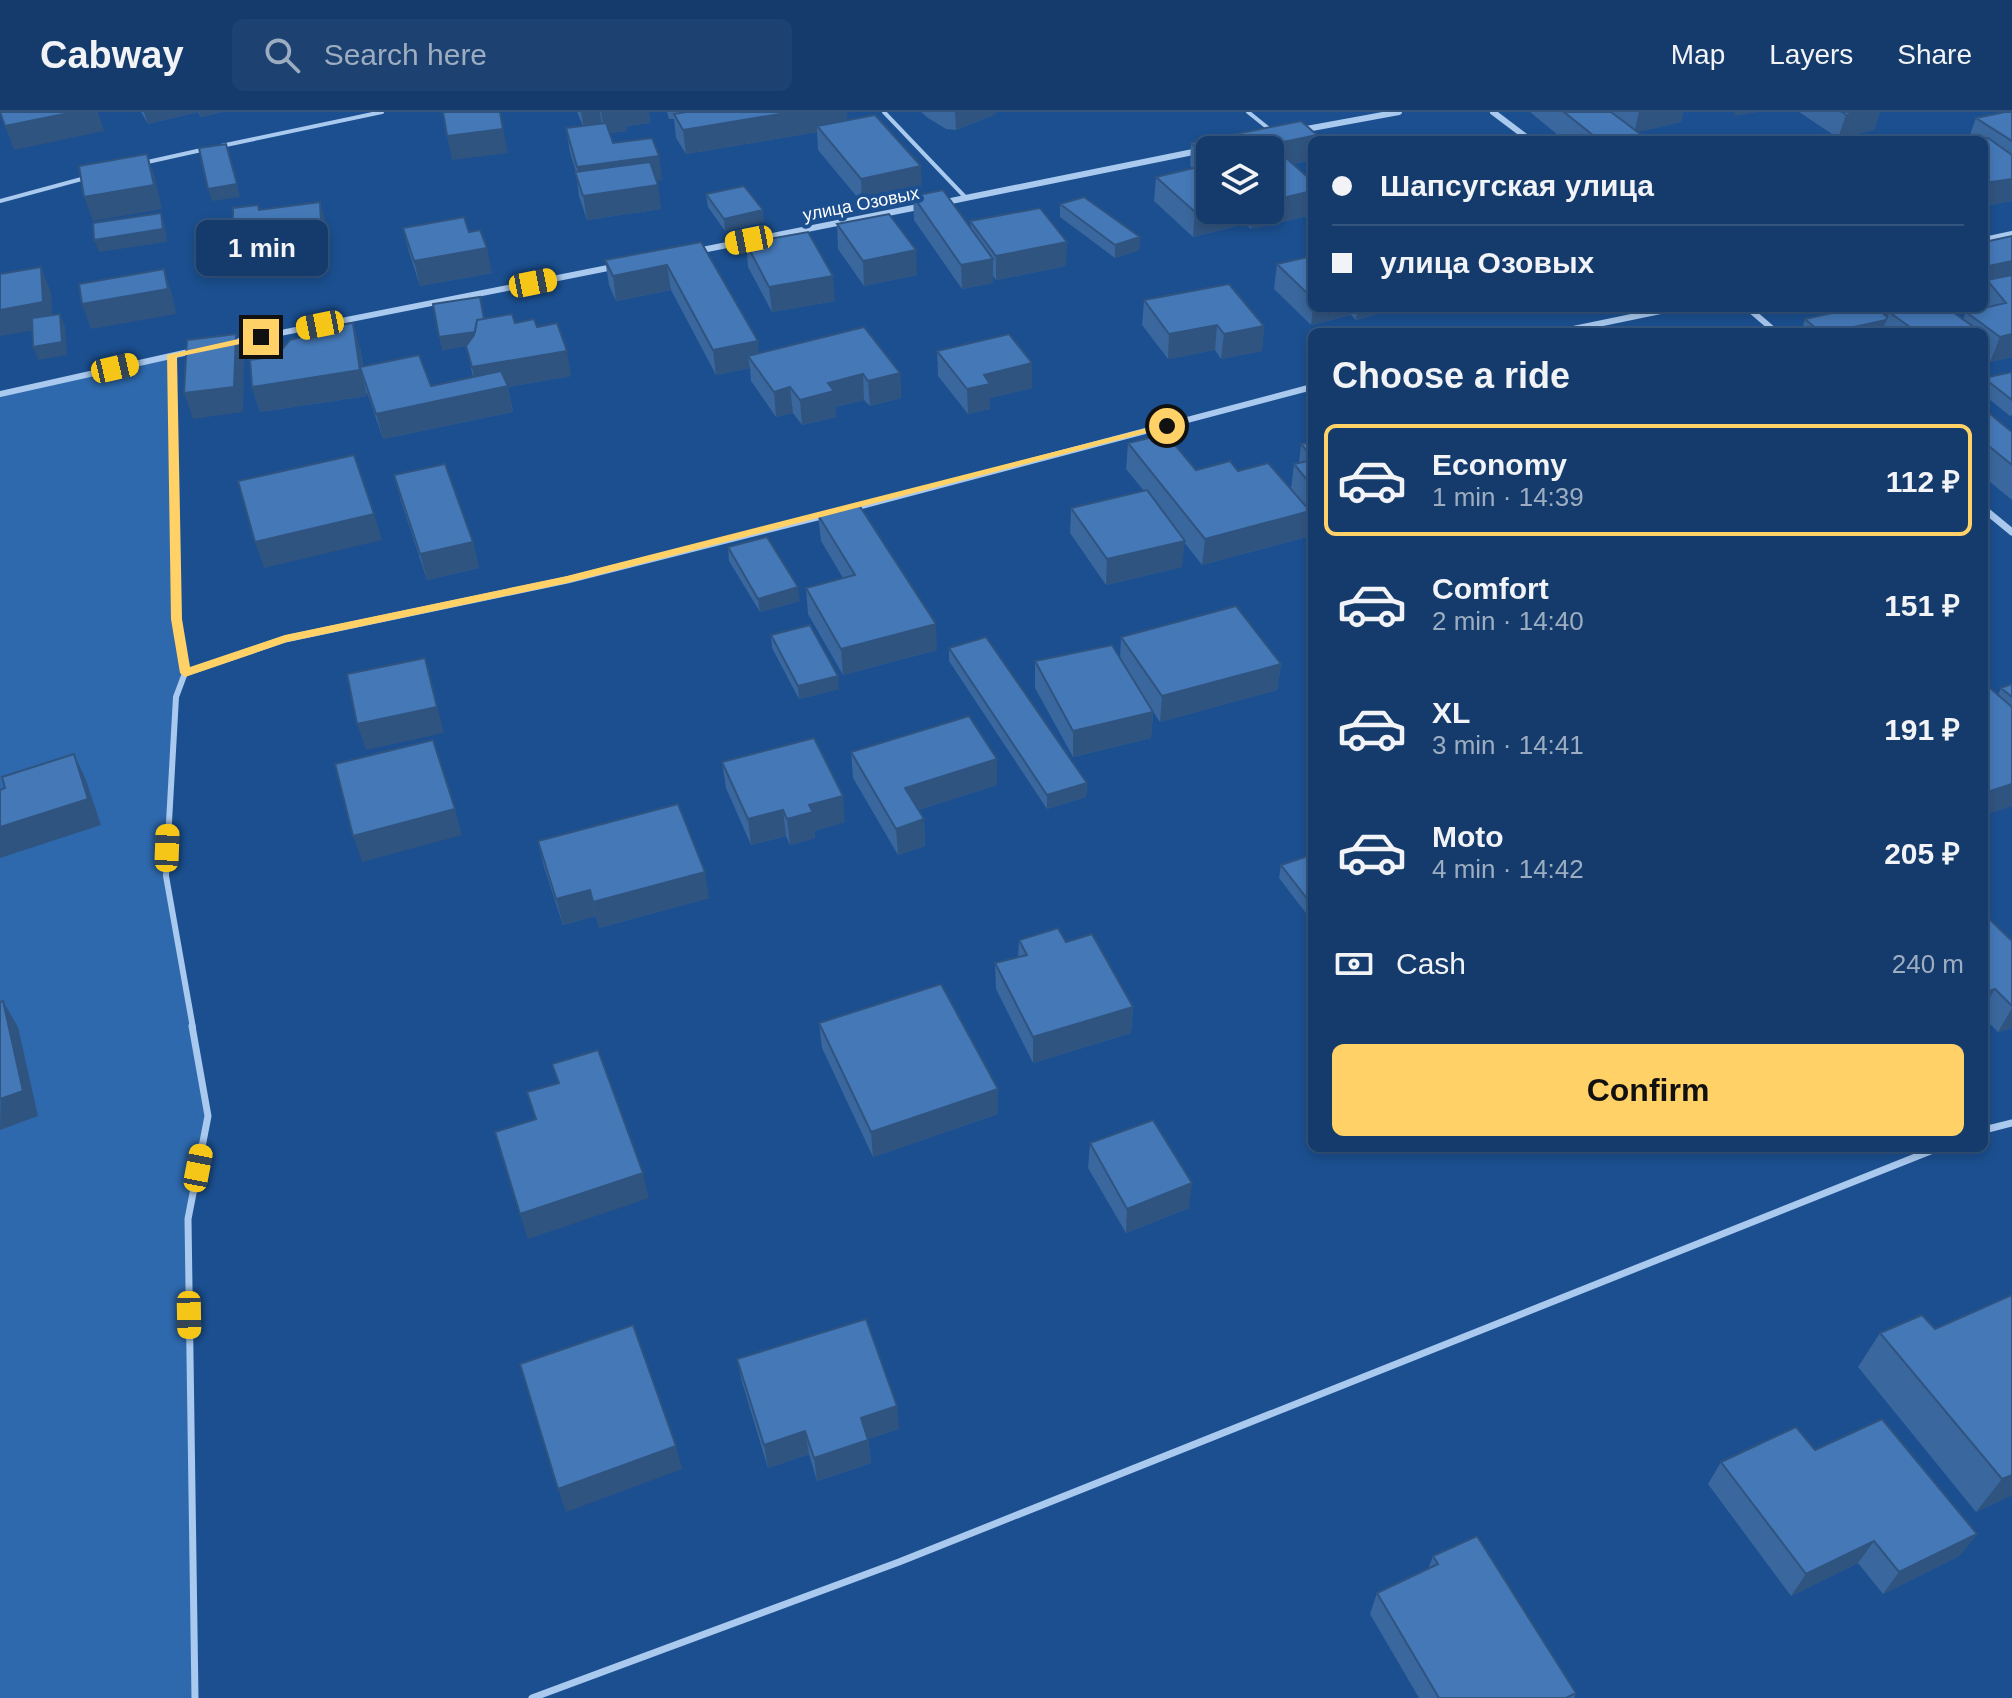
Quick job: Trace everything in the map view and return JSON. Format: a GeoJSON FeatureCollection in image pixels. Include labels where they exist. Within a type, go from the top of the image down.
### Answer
{"type":"FeatureCollection","features":[{"type":"Feature","properties":{"kind":"street"},"geometry":{"type":"LineString","coordinates":[[1291,132],[1399,112]]}},
{"type":"Feature","properties":{"kind":"street"},"geometry":{"type":"LineString","coordinates":[[1493,112],[1525,136]]}},
{"type":"Feature","properties":{"kind":"street"},"geometry":{"type":"LineString","coordinates":[[1271,136],[1276,135]]}},
{"type":"Feature","properties":{"kind":"street","name":"улица Озовых"},"geometry":{"type":"LineString","coordinates":[[688,252],[1196,151]]}},
{"type":"Feature","properties":{"kind":"street"},"geometry":{"type":"LineString","coordinates":[[1988,239],[2012,234]]}},
{"type":"Feature","properties":{"kind":"street"},"geometry":{"type":"LineString","coordinates":[[216,346],[626,265]]}},
{"type":"Feature","properties":{"kind":"street"},"geometry":{"type":"LineString","coordinates":[[1578,328],[1656,312]]}},
{"type":"Feature","properties":{"kind":"street"},"geometry":{"type":"LineString","coordinates":[[1753,312],[1771,328]]}},
{"type":"Feature","properties":{"kind":"street"},"geometry":{"type":"LineString","coordinates":[[0,394],[202,349]]}},
{"type":"Feature","properties":{"kind":"street"},"geometry":{"type":"LineString","coordinates":[[185,673],[285,639],[567,580],[921,491],[1308,388]]}},
{"type":"Feature","properties":{"kind":"street"},"geometry":{"type":"LineString","coordinates":[[1988,512],[2012,532]]}},
{"type":"Feature","properties":{"kind":"lane"},"geometry":{"type":"LineString","coordinates":[[131,166],[382,112]]}},
{"type":"Feature","properties":{"kind":"lane"},"geometry":{"type":"LineString","coordinates":[[884,112],[966,198]]}},
{"type":"Feature","properties":{"kind":"lane"},"geometry":{"type":"LineString","coordinates":[[1248,112],[1276,135]]}},
{"type":"Feature","properties":{"kind":"lane"},"geometry":{"type":"LineString","coordinates":[[0,201],[102,174]]}},
{"type":"Feature","properties":{"kind":"lane"},"geometry":{"type":"LineString","coordinates":[[172,355],[177,619],[185,673],[176,697],[166,876],[208,1116],[188,1219],[195,1698]]}},
{"type":"Feature","properties":{"kind":"lane"},"geometry":{"type":"LineString","coordinates":[[1988,1129],[2012,1123]]}},
{"type":"Feature","properties":{"kind":"lane"},"geometry":{"type":"LineString","coordinates":[[532,1698],[899,1562],[1928,1152]]}},
{"type":"Feature","properties":{"kind":"shaded area"},"geometry":{"type":"Polygon","coordinates":[[[172,355],[177,619],[185,673],[176,697],[166,876],[208,1116],[188,1219],[195,1698],[0,1698],[0,394],[172,355]]]}},
{"type":"Feature","properties":{"kind":"building"},"geometry":{"type":"Polygon","coordinates":[[[0,112],[74,112],[5,126],[0,112]]]}},
{"type":"Feature","properties":{"kind":"building"},"geometry":{"type":"Polygon","coordinates":[[[443,112],[500,112],[503,129],[447,136],[443,112]]]}},
{"type":"Feature","properties":{"kind":"building"},"geometry":{"type":"Polygon","coordinates":[[[792,112],[683,130],[674,114],[792,112]]]}},
{"type":"Feature","properties":{"kind":"building"},"geometry":{"type":"Polygon","coordinates":[[[1564,112],[1611,112],[1643,136],[1594,136],[1564,112]]]}},
{"type":"Feature","properties":{"kind":"building"},"geometry":{"type":"Polygon","coordinates":[[[2012,112],[2012,141],[1976,118],[2012,112]]]}},
{"type":"Feature","properties":{"kind":"building"},"geometry":{"type":"Polygon","coordinates":[[[875,115],[921,166],[861,179],[817,126],[875,115]]]}},
{"type":"Feature","properties":{"kind":"building"},"geometry":{"type":"Polygon","coordinates":[[[1301,121],[1317,135],[1284,142],[1284,136],[1226,136],[1301,121]]]}},
{"type":"Feature","properties":{"kind":"building"},"geometry":{"type":"Polygon","coordinates":[[[606,123],[613,143],[652,138],[659,156],[577,167],[566,128],[606,123]]]}},
{"type":"Feature","properties":{"kind":"building"},"geometry":{"type":"Polygon","coordinates":[[[1988,138],[2012,155],[2012,179],[1988,182],[1988,138]]]}},
{"type":"Feature","properties":{"kind":"building"},"geometry":{"type":"Polygon","coordinates":[[[226,144],[237,184],[208,189],[199,148],[226,144]]]}},
{"type":"Feature","properties":{"kind":"building"},"geometry":{"type":"Polygon","coordinates":[[[147,154],[154,185],[84,197],[79,166],[147,154]]]}},
{"type":"Feature","properties":{"kind":"building"},"geometry":{"type":"Polygon","coordinates":[[[1284,156],[1308,177],[1308,192],[1284,198],[1284,156]]]}},
{"type":"Feature","properties":{"kind":"building"},"geometry":{"type":"Polygon","coordinates":[[[650,162],[658,185],[583,196],[575,172],[650,162]]]}},
{"type":"Feature","properties":{"kind":"building"},"geometry":{"type":"Polygon","coordinates":[[[1196,167],[1196,212],[1195,212],[1156,177],[1196,167]]]}},
{"type":"Feature","properties":{"kind":"building"},"geometry":{"type":"Polygon","coordinates":[[[744,186],[763,210],[724,219],[706,194],[744,186]]]}},
{"type":"Feature","properties":{"kind":"building"},"geometry":{"type":"Polygon","coordinates":[[[943,190],[993,259],[961,265],[913,196],[943,190]]]}},
{"type":"Feature","properties":{"kind":"building"},"geometry":{"type":"Polygon","coordinates":[[[1084,197],[1140,237],[1115,245],[1060,204],[1084,197]]]}},
{"type":"Feature","properties":{"kind":"building"},"geometry":{"type":"Polygon","coordinates":[[[320,202],[322,241],[233,252],[233,208],[258,205],[259,210],[320,202]]]}},
{"type":"Feature","properties":{"kind":"building"},"geometry":{"type":"Polygon","coordinates":[[[1040,208],[1067,242],[996,256],[970,221],[1040,208]]]}},
{"type":"Feature","properties":{"kind":"building"},"geometry":{"type":"Polygon","coordinates":[[[161,213],[163,229],[94,240],[93,223],[161,213]]]}},
{"type":"Feature","properties":{"kind":"building"},"geometry":{"type":"Polygon","coordinates":[[[889,214],[916,250],[863,261],[837,224],[889,214]]]}},
{"type":"Feature","properties":{"kind":"building"},"geometry":{"type":"Polygon","coordinates":[[[464,217],[469,232],[480,230],[487,248],[414,261],[403,228],[464,217]]]}},
{"type":"Feature","properties":{"kind":"building"},"geometry":{"type":"Polygon","coordinates":[[[808,232],[833,276],[769,287],[746,243],[808,232]]]}},
{"type":"Feature","properties":{"kind":"building"},"geometry":{"type":"Polygon","coordinates":[[[2012,236],[2012,261],[1988,266],[1988,241],[2012,236]]]}},
{"type":"Feature","properties":{"kind":"building"},"geometry":{"type":"Polygon","coordinates":[[[701,242],[758,341],[713,350],[667,265],[613,276],[605,260],[701,242]]]}},
{"type":"Feature","properties":{"kind":"building"},"geometry":{"type":"Polygon","coordinates":[[[1308,257],[1308,294],[1277,264],[1308,257]]]}},
{"type":"Feature","properties":{"kind":"building"},"geometry":{"type":"Polygon","coordinates":[[[41,267],[43,302],[0,310],[0,274],[41,267]]]}},
{"type":"Feature","properties":{"kind":"building"},"geometry":{"type":"Polygon","coordinates":[[[164,269],[168,289],[82,304],[79,284],[164,269]]]}},
{"type":"Feature","properties":{"kind":"building"},"geometry":{"type":"Polygon","coordinates":[[[2012,275],[2012,334],[2000,337],[1966,312],[1988,312],[1988,307],[2006,303],[1988,280],[2012,275]]]}},
{"type":"Feature","properties":{"kind":"building"},"geometry":{"type":"Polygon","coordinates":[[[1229,284],[1264,326],[1224,334],[1217,325],[1169,334],[1144,300],[1229,284]]]}},
{"type":"Feature","properties":{"kind":"building"},"geometry":{"type":"Polygon","coordinates":[[[480,297],[484,319],[477,320],[475,332],[439,337],[433,304],[480,297]]]}},
{"type":"Feature","properties":{"kind":"building"},"geometry":{"type":"Polygon","coordinates":[[[1836,312],[1881,312],[1887,317],[1886,320],[1849,328],[1815,328],[1805,319],[1836,312]]]}},
{"type":"Feature","properties":{"kind":"building"},"geometry":{"type":"Polygon","coordinates":[[[1889,312],[1953,312],[1975,328],[1911,328],[1889,312]]]}},
{"type":"Feature","properties":{"kind":"building"},"geometry":{"type":"Polygon","coordinates":[[[60,314],[62,342],[33,347],[32,318],[60,314]]]}},
{"type":"Feature","properties":{"kind":"building"},"geometry":{"type":"Polygon","coordinates":[[[512,314],[515,323],[534,319],[537,327],[557,323],[567,351],[472,367],[466,346],[474,335],[477,320],[512,314]]]}},
{"type":"Feature","properties":{"kind":"building"},"geometry":{"type":"Polygon","coordinates":[[[353,323],[360,370],[252,387],[250,360],[276,356],[290,340],[302,337],[306,330],[353,323]]]}},
{"type":"Feature","properties":{"kind":"building"},"geometry":{"type":"Polygon","coordinates":[[[864,327],[900,373],[868,381],[863,374],[828,383],[834,391],[800,400],[790,387],[774,392],[748,356],[864,327]]]}},
{"type":"Feature","properties":{"kind":"building"},"geometry":{"type":"Polygon","coordinates":[[[236,334],[234,387],[184,393],[187,340],[236,334]]]}},
{"type":"Feature","properties":{"kind":"building"},"geometry":{"type":"Polygon","coordinates":[[[1009,334],[1032,363],[984,375],[990,384],[967,389],[937,351],[1009,334]]]}},
{"type":"Feature","properties":{"kind":"building"},"geometry":{"type":"Polygon","coordinates":[[[419,355],[431,386],[501,371],[508,386],[376,414],[360,367],[419,355]]]}},
{"type":"Feature","properties":{"kind":"building"},"geometry":{"type":"Polygon","coordinates":[[[2012,372],[2012,400],[1988,381],[1988,377],[2012,372]]]}},
{"type":"Feature","properties":{"kind":"building"},"geometry":{"type":"Polygon","coordinates":[[[1988,412],[2012,432],[2012,465],[1988,445],[1988,412]]]}},
{"type":"Feature","properties":{"kind":"building"},"geometry":{"type":"Polygon","coordinates":[[[1166,434],[1196,470],[1230,461],[1238,471],[1268,463],[1308,512],[1205,539],[1128,443],[1166,434]]]}},
{"type":"Feature","properties":{"kind":"building"},"geometry":{"type":"Polygon","coordinates":[[[354,455],[374,514],[255,542],[238,481],[354,455]]]}},
{"type":"Feature","properties":{"kind":"building"},"geometry":{"type":"Polygon","coordinates":[[[1308,461],[1308,481],[1294,464],[1308,461]]]}},
{"type":"Feature","properties":{"kind":"building"},"geometry":{"type":"Polygon","coordinates":[[[445,464],[473,542],[420,554],[394,475],[445,464]]]}},
{"type":"Feature","properties":{"kind":"building"},"geometry":{"type":"Polygon","coordinates":[[[1147,490],[1185,541],[1107,559],[1071,508],[1147,490]]]}},
{"type":"Feature","properties":{"kind":"building"},"geometry":{"type":"Polygon","coordinates":[[[859,505],[936,624],[841,649],[806,588],[855,575],[818,515],[859,505]]]}},
{"type":"Feature","properties":{"kind":"building"},"geometry":{"type":"Polygon","coordinates":[[[767,537],[798,587],[758,599],[728,547],[767,537]]]}},
{"type":"Feature","properties":{"kind":"building"},"geometry":{"type":"Polygon","coordinates":[[[1236,606],[1281,664],[1162,696],[1121,637],[1236,606]]]}},
{"type":"Feature","properties":{"kind":"building"},"geometry":{"type":"Polygon","coordinates":[[[810,625],[838,676],[798,686],[771,635],[810,625]]]}},
{"type":"Feature","properties":{"kind":"building"},"geometry":{"type":"Polygon","coordinates":[[[986,637],[1087,783],[1047,795],[949,648],[986,637]]]}},
{"type":"Feature","properties":{"kind":"building"},"geometry":{"type":"Polygon","coordinates":[[[1112,645],[1153,712],[1073,731],[1035,661],[1112,645]]]}},
{"type":"Feature","properties":{"kind":"building"},"geometry":{"type":"Polygon","coordinates":[[[425,658],[437,707],[357,724],[347,674],[425,658]]]}},
{"type":"Feature","properties":{"kind":"building"},"geometry":{"type":"Polygon","coordinates":[[[2012,684],[2012,697],[2001,688],[2012,684]]]}},
{"type":"Feature","properties":{"kind":"building"},"geometry":{"type":"Polygon","coordinates":[[[1988,686],[2012,707],[2012,784],[1988,792],[1988,686]]]}},
{"type":"Feature","properties":{"kind":"building"},"geometry":{"type":"Polygon","coordinates":[[[969,716],[997,759],[905,788],[924,819],[896,829],[851,752],[969,716]]]}},
{"type":"Feature","properties":{"kind":"building"},"geometry":{"type":"Polygon","coordinates":[[[814,738],[843,796],[809,805],[813,812],[787,819],[783,810],[748,819],[722,762],[814,738]]]}},
{"type":"Feature","properties":{"kind":"building"},"geometry":{"type":"Polygon","coordinates":[[[433,740],[455,809],[353,836],[335,764],[433,740]]]}},
{"type":"Feature","properties":{"kind":"building"},"geometry":{"type":"Polygon","coordinates":[[[74,754],[88,799],[0,827],[0,790],[5,788],[2,777],[74,754]]]}},
{"type":"Feature","properties":{"kind":"building"},"geometry":{"type":"Polygon","coordinates":[[[678,804],[705,872],[593,902],[590,890],[556,899],[538,841],[678,804]]]}},
{"type":"Feature","properties":{"kind":"building"},"geometry":{"type":"Polygon","coordinates":[[[1308,856],[1308,900],[1281,865],[1308,856]]]}},
{"type":"Feature","properties":{"kind":"building"},"geometry":{"type":"Polygon","coordinates":[[[1988,918],[2012,941],[2012,1006],[1995,989],[1988,992],[1988,918]]]}},
{"type":"Feature","properties":{"kind":"building"},"geometry":{"type":"Polygon","coordinates":[[[1058,928],[1066,942],[1092,934],[1133,1007],[1033,1037],[995,963],[1027,955],[1019,940],[1058,928]]]}},
{"type":"Feature","properties":{"kind":"building"},"geometry":{"type":"Polygon","coordinates":[[[941,984],[998,1089],[871,1132],[819,1023],[941,984]]]}},
{"type":"Feature","properties":{"kind":"building"},"geometry":{"type":"Polygon","coordinates":[[[3,1001],[23,1091],[0,1099],[0,1002],[3,1001]]]}},
{"type":"Feature","properties":{"kind":"building"},"geometry":{"type":"Polygon","coordinates":[[[598,1050],[643,1173],[520,1214],[495,1132],[536,1119],[527,1092],[559,1083],[552,1064],[598,1050]]]}},
{"type":"Feature","properties":{"kind":"building"},"geometry":{"type":"Polygon","coordinates":[[[1153,1120],[1192,1183],[1127,1209],[1090,1143],[1153,1120]]]}},
{"type":"Feature","properties":{"kind":"building"},"geometry":{"type":"Polygon","coordinates":[[[2012,1295],[2012,1475],[2002,1479],[1880,1333],[1922,1315],[1935,1329],[2012,1295]]]}},
{"type":"Feature","properties":{"kind":"building"},"geometry":{"type":"Polygon","coordinates":[[[866,1319],[897,1406],[861,1418],[868,1440],[814,1458],[805,1431],[764,1445],[737,1359],[866,1319]]]}},
{"type":"Feature","properties":{"kind":"building"},"geometry":{"type":"Polygon","coordinates":[[[633,1325],[676,1446],[558,1489],[520,1364],[633,1325]]]}},
{"type":"Feature","properties":{"kind":"building"},"geometry":{"type":"Polygon","coordinates":[[[1882,1419],[1977,1534],[1899,1572],[1874,1541],[1806,1574],[1721,1462],[1796,1427],[1815,1450],[1882,1419]]]}},
{"type":"Feature","properties":{"kind":"building"},"geometry":{"type":"Polygon","coordinates":[[[1477,1536],[1576,1693],[1566,1698],[1439,1698],[1377,1593],[1438,1564],[1433,1556],[1477,1536]]]}},
{"type":"Feature","properties":{"kind":"route"},"geometry":{"type":"LineString","coordinates":[[261,337],[172,355],[177,619],[185,673],[285,639],[567,580],[1167,426]]}}]}
